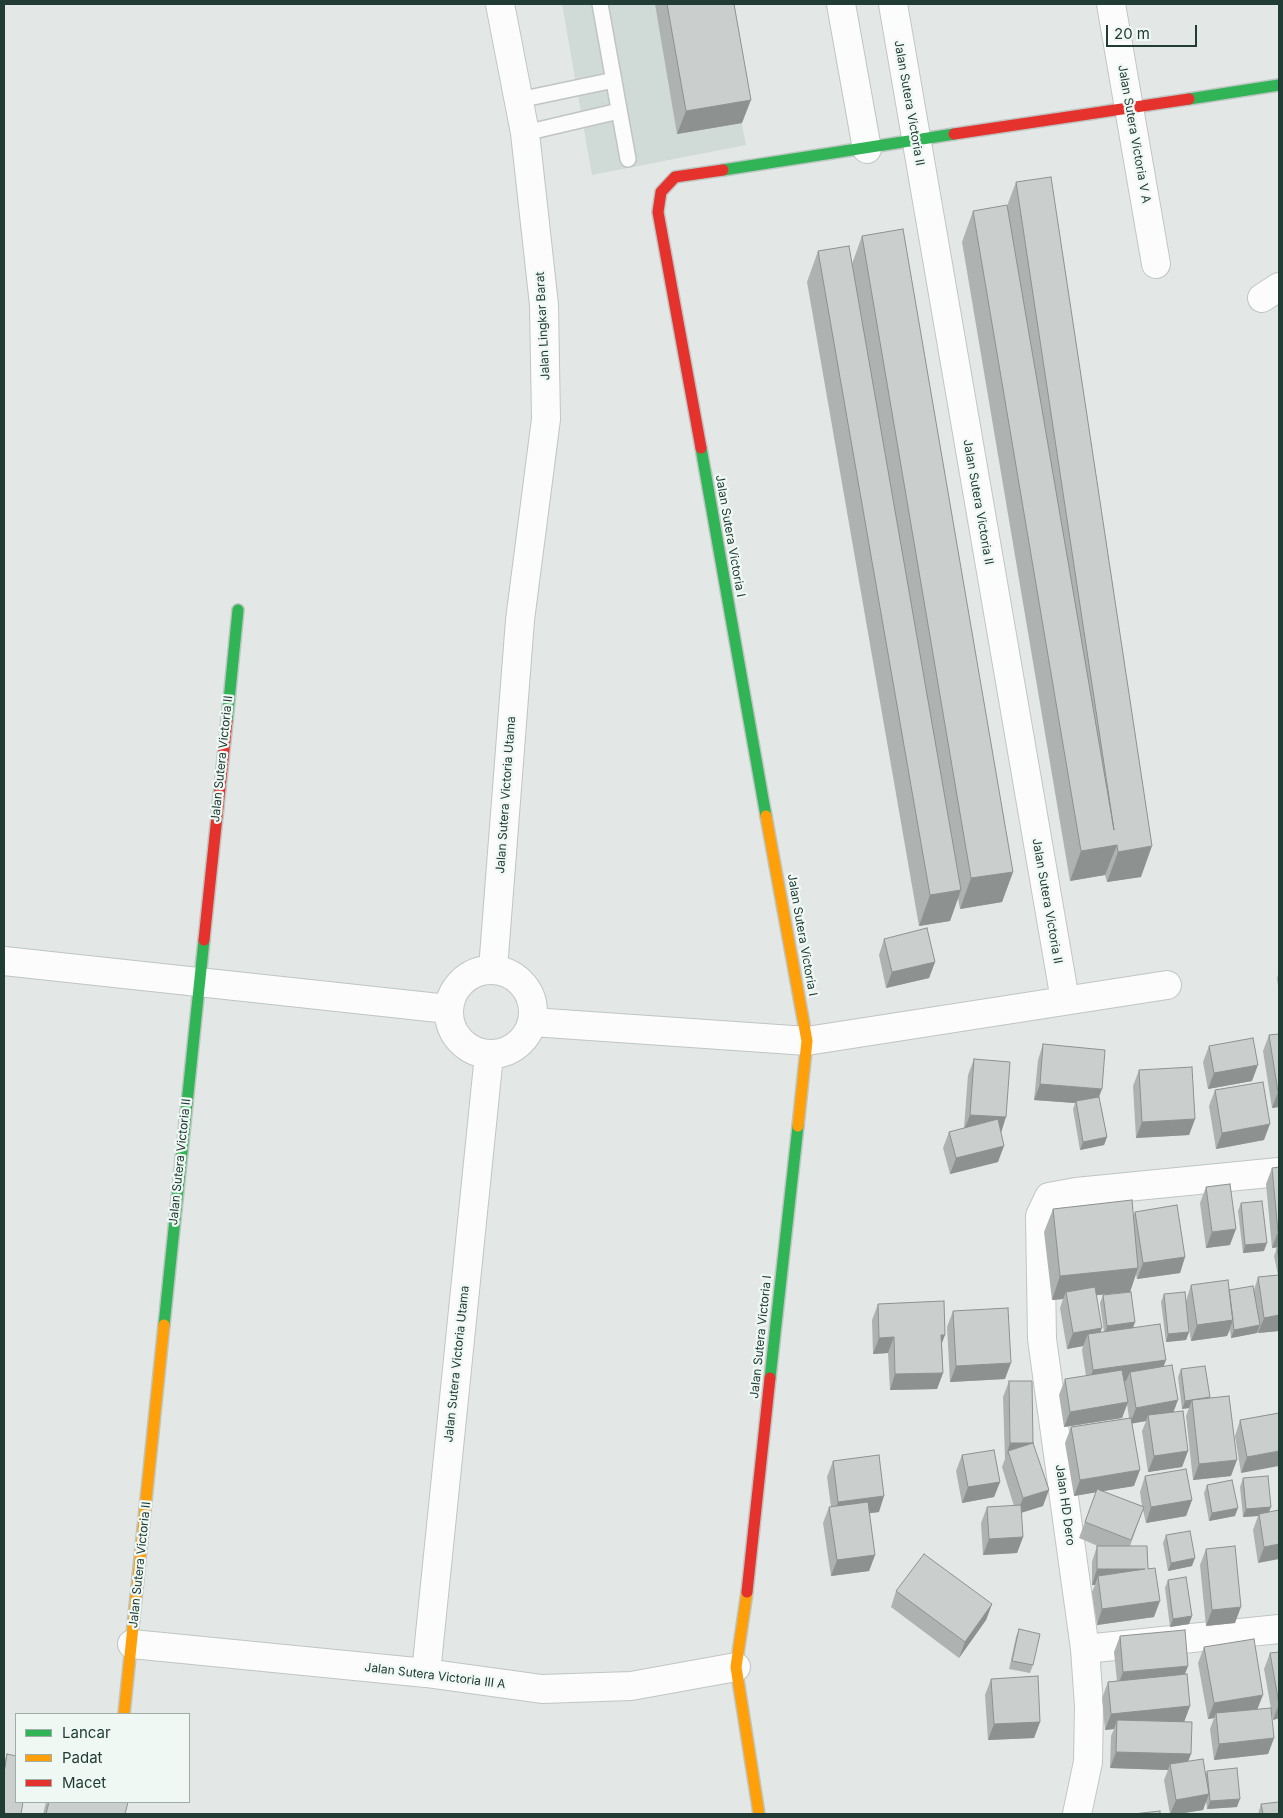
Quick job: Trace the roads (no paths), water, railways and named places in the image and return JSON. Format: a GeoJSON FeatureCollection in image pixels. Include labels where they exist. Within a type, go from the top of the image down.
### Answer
{"type":"FeatureCollection","features":[{"type":"Feature","properties":{"kind":"street","name":"Jalan Lingkar Barat"},"geometry":{"type":"LineString","coordinates":[[500,4],[525,133],[544,305],[546,419],[520,620]]}},
{"type":"Feature","properties":{"kind":"street"},"geometry":{"type":"LineString","coordinates":[[841,4],[867,149],[1279,85]]}},
{"type":"Feature","properties":{"kind":"street","name":"Jalan Sutera Victoria II"},"geometry":{"type":"LineString","coordinates":[[893,4],[1064,1000]]}},
{"type":"Feature","properties":{"kind":"street","name":"Jalan Sutera Victoria V A"},"geometry":{"type":"LineString","coordinates":[[1111,4],[1156,264]]}},
{"type":"Feature","properties":{"kind":"street","name":"Jalan Sutera Victoria I"},"geometry":{"type":"LineString","coordinates":[[759,1814],[736,1668],[742,1637],[807,1041],[658,212],[661,192],[674,177],[867,149]]}},
{"type":"Feature","properties":{"kind":"street","name":"Jalan Sutera Victoria II"},"geometry":{"type":"LineString","coordinates":[[124,1713],[198,982],[238,610]]}},
{"type":"Feature","properties":{"kind":"street","name":"Jalan Sutera Victoria Utama"},"geometry":{"type":"LineString","coordinates":[[493,970],[520,620]]}},
{"type":"Feature","properties":{"kind":"street"},"geometry":{"type":"LineString","coordinates":[[4,961],[448,1009]]}},
{"type":"Feature","properties":{"kind":"street"},"geometry":{"type":"LineString","coordinates":[[493,970],[507,973],[520,981],[529,993],[533,1007],[532,1022],[526,1035],[517,1046],[503,1053],[489,1055],[473,1051],[459,1041],[450,1026],[448,1009],[451,996],[458,985],[468,976],[480,971],[493,970]]}},
{"type":"Feature","properties":{"kind":"street"},"geometry":{"type":"LineString","coordinates":[[532,1022],[807,1041],[1167,985]]}},
{"type":"Feature","properties":{"kind":"street","name":"Jalan Sutera Victoria Utama"},"geometry":{"type":"LineString","coordinates":[[426,1673],[489,1055]]}},
{"type":"Feature","properties":{"kind":"street","name":"Jalan HD Dero"},"geometry":{"type":"LineString","coordinates":[[1077,1814],[1088,1762],[1089,1706],[1085,1649],[1042,1339],[1040,1216],[1049,1197],[1076,1192],[1279,1172]]}},
{"type":"Feature","properties":{"kind":"street"},"geometry":{"type":"LineString","coordinates":[[1085,1649],[1279,1629]]}},
{"type":"Feature","properties":{"kind":"street","name":"Jalan Sutera Victoria III A"},"geometry":{"type":"LineString","coordinates":[[132,1644],[426,1673],[542,1690],[631,1686],[736,1668]]}},
{"type":"Feature","properties":{"kind":"lane"},"geometry":{"type":"LineString","coordinates":[[600,4],[628,159]]}},
{"type":"Feature","properties":{"kind":"lane"},"geometry":{"type":"LineString","coordinates":[[518,100],[614,80]]}},
{"type":"Feature","properties":{"kind":"lane"},"geometry":{"type":"LineString","coordinates":[[525,133],[619,111]]}}]}
